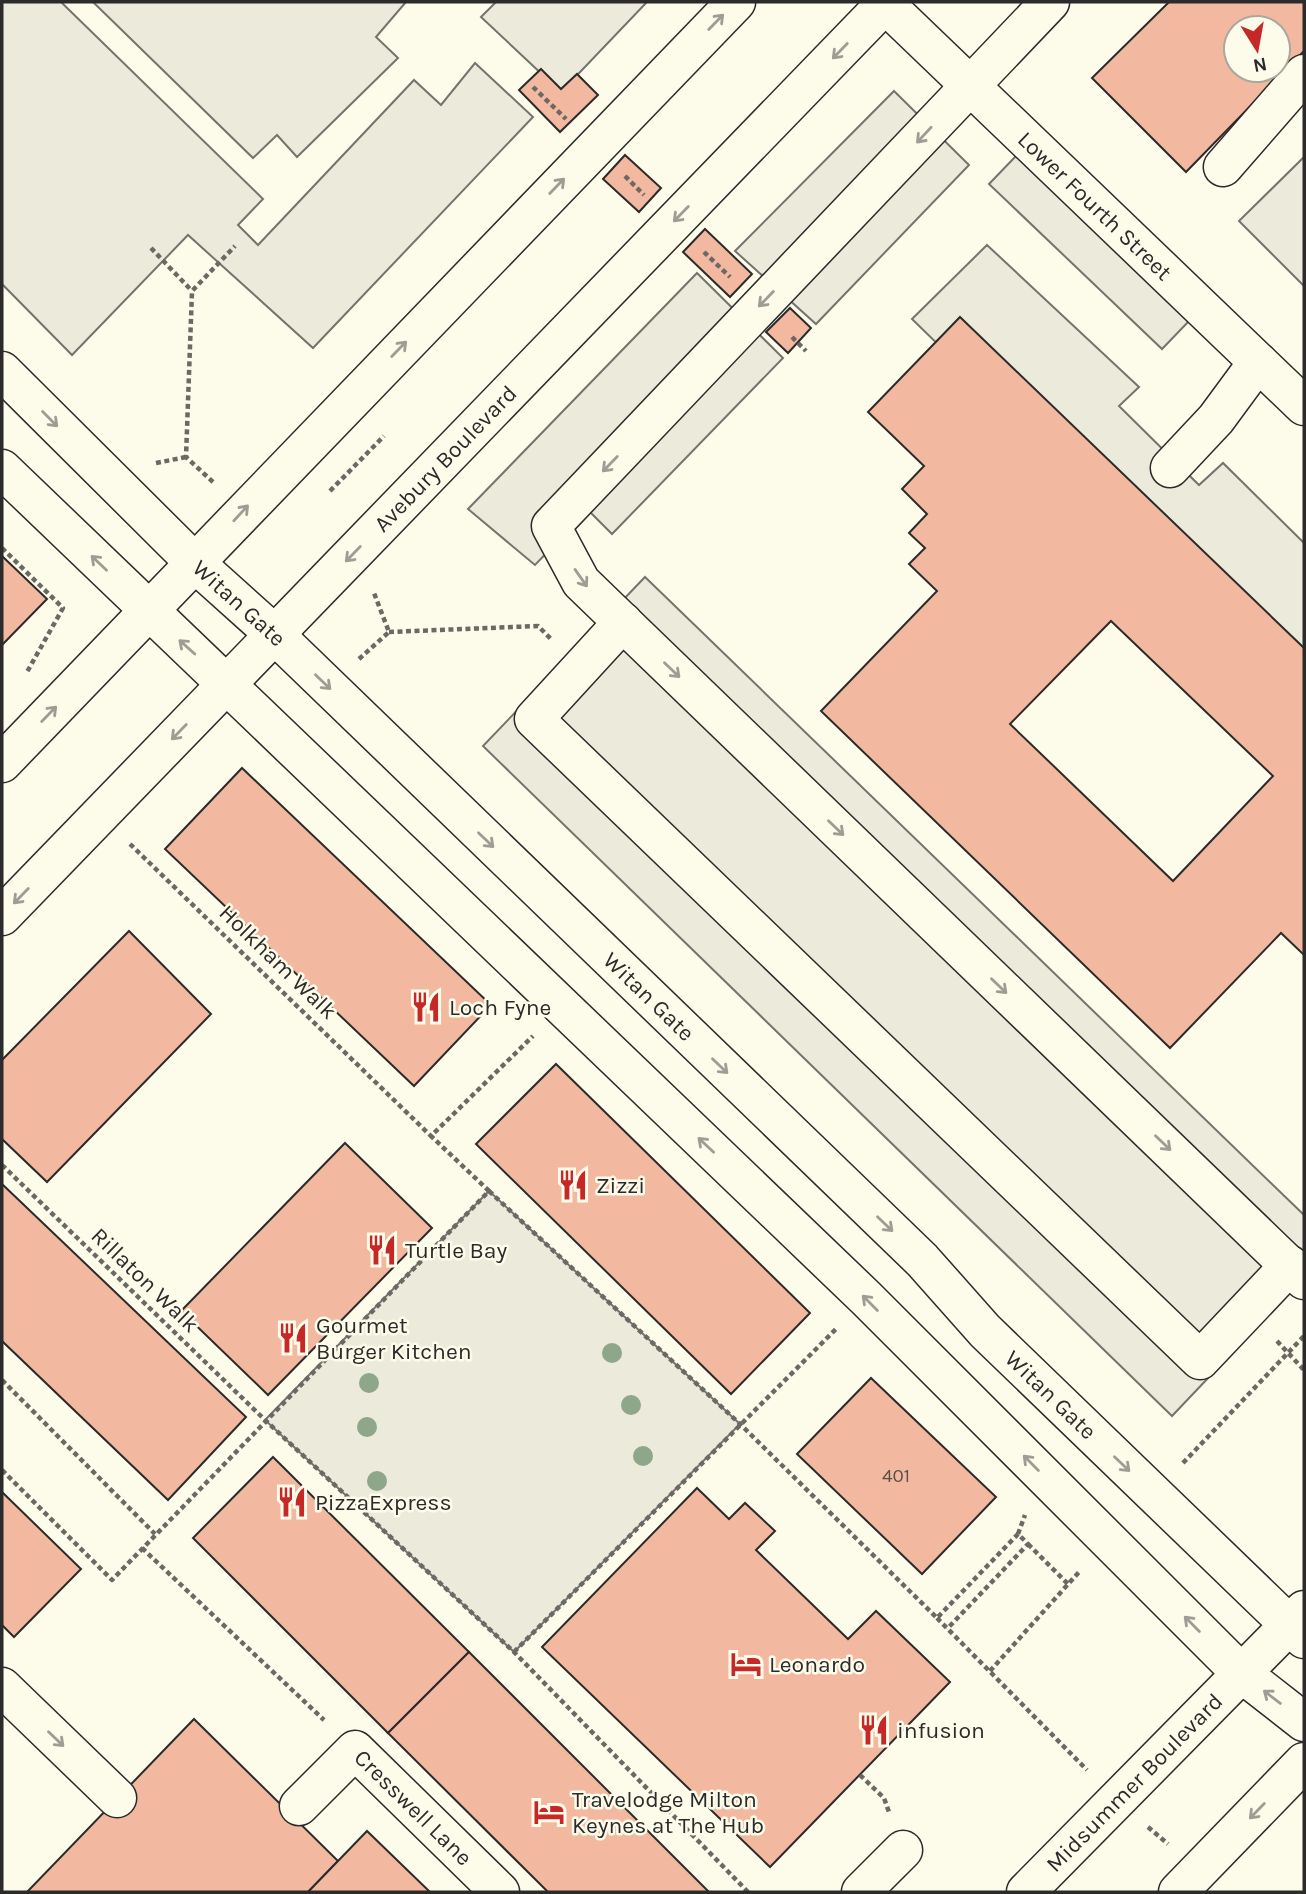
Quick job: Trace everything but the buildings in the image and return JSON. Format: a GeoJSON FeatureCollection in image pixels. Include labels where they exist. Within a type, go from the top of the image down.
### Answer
{"type":"FeatureCollection","features":[{"type":"Feature","properties":{"kind":"street"},"geometry":{"type":"LineString","coordinates":[[2,763],[243,510],[736,2]]}},
{"type":"Feature","properties":{"kind":"street"},"geometry":{"type":"LineString","coordinates":[[623,622],[534,719],[1200,1360],[1297,1273],[623,622],[581,582],[551,526],[1050,2]]}},
{"type":"Feature","properties":{"kind":"street","name":"Lower Fourth Street"},"geometry":{"type":"LineString","coordinates":[[885,3],[1304,406]]}},
{"type":"Feature","properties":{"kind":"street","name":"Avebury Boulevard"},"geometry":{"type":"LineString","coordinates":[[2,916],[885,3]]}},
{"type":"Feature","properties":{"kind":"street"},"geometry":{"type":"LineString","coordinates":[[1223,167],[1304,74]]}},
{"type":"Feature","properties":{"kind":"street"},"geometry":{"type":"LineString","coordinates":[[1161,459],[1216,419],[1250,354]]}},
{"type":"Feature","properties":{"kind":"street","name":"Witan Gate"},"geometry":{"type":"LineString","coordinates":[[2,371],[195,563],[274,634],[922,1260],[985,1331],[1299,1624]]}},
{"type":"Feature","properties":{"kind":"street"},"geometry":{"type":"LineString","coordinates":[[2,469],[866,1298],[1240,1672],[1304,1722]]}},
{"type":"Feature","properties":{"kind":"street","name":"Midsummer Boulevard"},"geometry":{"type":"LineString","coordinates":[[1026,1892],[1240,1672],[1299,1624]]}},
{"type":"Feature","properties":{"kind":"street"},"geometry":{"type":"LineString","coordinates":[[5,1694],[117,1798]]}},
{"type":"Feature","properties":{"kind":"street","name":"Cresswell Lane"},"geometry":{"type":"LineString","coordinates":[[299,1806],[355,1750],[500,1892]]}},
{"type":"Feature","properties":{"kind":"street"},"geometry":{"type":"LineString","coordinates":[[1178,1892],[1304,1762]]}},
{"type":"Feature","properties":{"kind":"street"},"geometry":{"type":"LineString","coordinates":[[861,1892],[902,1850]]}},
{"type":"Feature","properties":{"kind":"path"},"geometry":{"type":"LineString","coordinates":[[235,246],[192,291],[186,457],[243,510]]}},
{"type":"Feature","properties":{"kind":"path"},"geometry":{"type":"LineString","coordinates":[[151,248],[192,291]]}},
{"type":"Feature","properties":{"kind":"path"},"geometry":{"type":"LineString","coordinates":[[330,491],[384,436]]}},
{"type":"Feature","properties":{"kind":"path"},"geometry":{"type":"LineString","coordinates":[[2,548],[63,608],[22,680]]}},
{"type":"Feature","properties":{"kind":"path"},"geometry":{"type":"LineString","coordinates":[[357,550],[389,632]]}},
{"type":"Feature","properties":{"kind":"path"},"geometry":{"type":"LineString","coordinates":[[328,687],[389,632],[538,626]]}},
{"type":"Feature","properties":{"kind":"path","name":"Holkham Walk"},"geometry":{"type":"LineString","coordinates":[[100,815],[431,1136],[740,1424],[937,1618],[1092,1776]]}},
{"type":"Feature","properties":{"kind":"path"},"geometry":{"type":"LineString","coordinates":[[431,1136],[561,1008]]}},
{"type":"Feature","properties":{"kind":"path","name":"Rillaton Walk"},"geometry":{"type":"LineString","coordinates":[[2,1165],[265,1420],[514,1652],[748,1892]]}},
{"type":"Feature","properties":{"kind":"path"},"geometry":{"type":"LineString","coordinates":[[2,1470],[112,1580],[489,1191]]}},
{"type":"Feature","properties":{"kind":"path"},"geometry":{"type":"LineString","coordinates":[[514,1652],[866,1298]]}},
{"type":"Feature","properties":{"kind":"path"},"geometry":{"type":"LineString","coordinates":[[1183,1463],[1304,1336]]}},
{"type":"Feature","properties":{"kind":"path"},"geometry":{"type":"LineString","coordinates":[[2,1380],[155,1534]]}},
{"type":"Feature","properties":{"kind":"path"},"geometry":{"type":"LineString","coordinates":[[937,1618],[1018,1534],[1068,1584]]}},
{"type":"Feature","properties":{"kind":"path"},"geometry":{"type":"LineString","coordinates":[[947,1629],[1028,1544]]}},
{"type":"Feature","properties":{"kind":"path"},"geometry":{"type":"LineString","coordinates":[[142,1548],[355,1750]]}},
{"type":"Feature","properties":{"kind":"path"},"geometry":{"type":"LineString","coordinates":[[990,1671],[1083,1567]]}},
{"type":"Feature","properties":{"kind":"path"},"geometry":{"type":"LineString","coordinates":[[1139,1820],[1177,1852]]}},
{"type":"Feature","properties":{"kind":"shaded area"},"geometry":{"type":"Polygon","coordinates":[[[2,2],[61,2],[263,199],[238,225],[258,245],[414,80],[441,105],[475,63],[533,117],[313,348],[188,235],[72,355],[2,284],[2,2]]]}},
{"type":"Feature","properties":{"kind":"shaded area"},"geometry":{"type":"Polygon","coordinates":[[[93,2],[406,2],[376,37],[398,58],[297,157],[277,135],[253,158],[93,2]]]}},
{"type":"Feature","properties":{"kind":"shaded area"},"geometry":{"type":"Polygon","coordinates":[[[496,2],[647,2],[561,92],[481,17],[496,2]]]}},
{"type":"Feature","properties":{"kind":"shaded area"},"geometry":{"type":"Polygon","coordinates":[[[894,91],[969,165],[816,324],[735,251],[894,91]]]}},
{"type":"Feature","properties":{"kind":"shaded area"},"geometry":{"type":"Polygon","coordinates":[[[1016,156],[1189,321],[1162,349],[989,184],[1016,156]]]}},
{"type":"Feature","properties":{"kind":"shaded area"},"geometry":{"type":"Polygon","coordinates":[[[1304,157],[1304,286],[1239,221],[1304,157]]]}},
{"type":"Feature","properties":{"kind":"shaded area"},"geometry":{"type":"Polygon","coordinates":[[[987,245],[1139,387],[1119,406],[1199,485],[1223,463],[1304,543],[1304,701],[912,319],[987,245]]]}},
{"type":"Feature","properties":{"kind":"shaded area"},"geometry":{"type":"Polygon","coordinates":[[[697,273],[783,358],[612,534],[588,510],[535,565],[468,509],[697,273]]]}},
{"type":"Feature","properties":{"kind":"shaded area"},"geometry":{"type":"Polygon","coordinates":[[[645,577],[1304,1215],[1304,1277],[1172,1416],[483,746],[645,577]]]}},
{"type":"Feature","properties":{"kind":"shaded area"},"geometry":{"type":"Polygon","coordinates":[[[489,1191],[740,1424],[514,1652],[265,1420],[489,1191]]]}},
{"type":"Feature","properties":{"kind":"place","name":"Loch Fyne"},"geometry":{"type":"Point","coordinates":[426,1007]}},
{"type":"Feature","properties":{"kind":"place","name":"Zizzi"},"geometry":{"type":"Point","coordinates":[573,1185]}},
{"type":"Feature","properties":{"kind":"place","name":"Turtle Bay"},"geometry":{"type":"Point","coordinates":[382,1250]}},
{"type":"Feature","properties":{"kind":"place","name":"Gourmet Burger Kitchen"},"geometry":{"type":"Point","coordinates":[293,1338]}},
{"type":"Feature","properties":{"kind":"place","name":"PizzaExpress"},"geometry":{"type":"Point","coordinates":[292,1502]}},
{"type":"Feature","properties":{"kind":"place","name":"Leonardo"},"geometry":{"type":"Point","coordinates":[746,1664]}},
{"type":"Feature","properties":{"kind":"place","name":"infusion"},"geometry":{"type":"Point","coordinates":[874,1730]}},
{"type":"Feature","properties":{"kind":"place","name":"Travelodge Milton Keynes at The Hub"},"geometry":{"type":"Point","coordinates":[549,1812]}}]}
